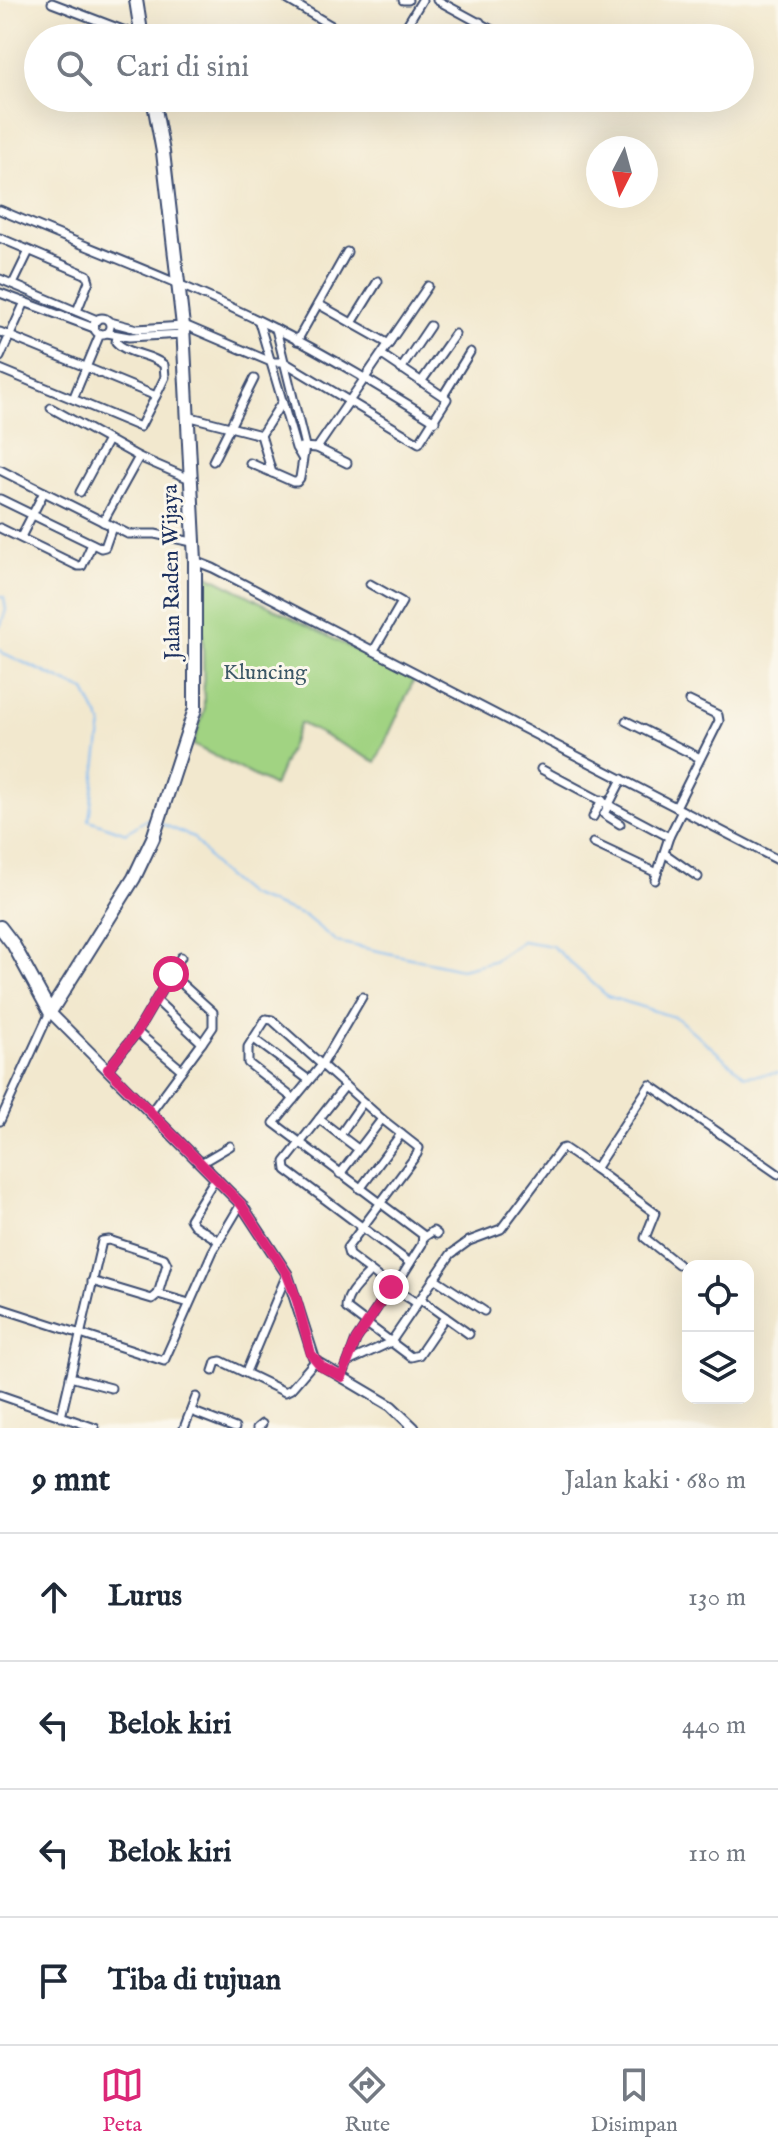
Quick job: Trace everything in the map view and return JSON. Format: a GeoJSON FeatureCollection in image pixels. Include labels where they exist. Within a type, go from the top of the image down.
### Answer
{"type":"FeatureCollection","features":[{"type":"Feature","properties":{"kind":"highway"},"geometry":{"type":"LineString","coordinates":[[136,0],[140,24]]}},
{"type":"Feature","properties":{"kind":"highway","name":"Jalan Raden Wijaya"},"geometry":{"type":"LineString","coordinates":[[50,1012],[134,878],[157,826],[195,709],[195,561],[183,328],[156,112]]}},
{"type":"Feature","properties":{"kind":"highway"},"geometry":{"type":"LineString","coordinates":[[0,927],[13,944],[50,1012]]}},
{"type":"Feature","properties":{"kind":"street"},"geometry":{"type":"LineString","coordinates":[[288,0],[328,24]]}},
{"type":"Feature","properties":{"kind":"street"},"geometry":{"type":"LineString","coordinates":[[407,24],[422,0]]}},
{"type":"Feature","properties":{"kind":"street"},"geometry":{"type":"LineString","coordinates":[[437,0],[483,24]]}},
{"type":"Feature","properties":{"kind":"street"},"geometry":{"type":"LineString","coordinates":[[52,3],[107,24]]}},
{"type":"Feature","properties":{"kind":"street"},"geometry":{"type":"LineString","coordinates":[[0,210],[179,284],[276,329],[367,378],[435,421]]}},
{"type":"Feature","properties":{"kind":"street"},"geometry":{"type":"LineString","coordinates":[[0,238],[89,278],[77,311]]}},
{"type":"Feature","properties":{"kind":"street"},"geometry":{"type":"LineString","coordinates":[[13,284],[29,251]]}},
{"type":"Feature","properties":{"kind":"street"},"geometry":{"type":"LineString","coordinates":[[297,341],[347,252]]}},
{"type":"Feature","properties":{"kind":"street"},"geometry":{"type":"LineString","coordinates":[[0,279],[77,311],[100,329],[111,328],[110,322]]}},
{"type":"Feature","properties":{"kind":"street"},"geometry":{"type":"LineString","coordinates":[[352,323],[378,281]]}},
{"type":"Feature","properties":{"kind":"street"},"geometry":{"type":"LineString","coordinates":[[317,448],[428,286]]}},
{"type":"Feature","properties":{"kind":"street"},"geometry":{"type":"LineString","coordinates":[[0,293],[117,337],[183,328],[271,362],[284,362],[416,443],[420,442],[447,402],[443,396],[382,355]]}},
{"type":"Feature","properties":{"kind":"street"},"geometry":{"type":"LineString","coordinates":[[0,357],[25,302]]}},
{"type":"Feature","properties":{"kind":"street"},"geometry":{"type":"LineString","coordinates":[[318,304],[389,344]]}},
{"type":"Feature","properties":{"kind":"street"},"geometry":{"type":"LineString","coordinates":[[73,399],[104,318],[147,333]]}},
{"type":"Feature","properties":{"kind":"street"},"geometry":{"type":"LineString","coordinates":[[259,322],[282,402],[301,447]]}},
{"type":"Feature","properties":{"kind":"street"},"geometry":{"type":"LineString","coordinates":[[401,369],[430,326]]}},
{"type":"Feature","properties":{"kind":"street"},"geometry":{"type":"LineString","coordinates":[[250,463],[297,482],[301,447],[276,329]]}},
{"type":"Feature","properties":{"kind":"street"},"geometry":{"type":"LineString","coordinates":[[0,332],[156,396]]}},
{"type":"Feature","properties":{"kind":"street"},"geometry":{"type":"LineString","coordinates":[[421,382],[455,334]]}},
{"type":"Feature","properties":{"kind":"street"},"geometry":{"type":"LineString","coordinates":[[0,369],[140,427],[165,377],[164,365],[123,348],[116,342],[117,337]]}},
{"type":"Feature","properties":{"kind":"street"},"geometry":{"type":"LineString","coordinates":[[443,396],[470,352]]}},
{"type":"Feature","properties":{"kind":"street"},"geometry":{"type":"LineString","coordinates":[[213,461],[254,379]]}},
{"type":"Feature","properties":{"kind":"street"},"geometry":{"type":"LineString","coordinates":[[272,473],[261,435],[282,402]]}},
{"type":"Feature","properties":{"kind":"street"},"geometry":{"type":"LineString","coordinates":[[51,408],[139,457],[190,479]]}},
{"type":"Feature","properties":{"kind":"street"},"geometry":{"type":"LineString","coordinates":[[187,416],[261,435]]}},
{"type":"Feature","properties":{"kind":"street"},"geometry":{"type":"LineString","coordinates":[[80,492],[108,440]]}},
{"type":"Feature","properties":{"kind":"street"},"geometry":{"type":"LineString","coordinates":[[301,447],[317,448],[347,463]]}},
{"type":"Feature","properties":{"kind":"street"},"geometry":{"type":"LineString","coordinates":[[103,522],[139,457]]}},
{"type":"Feature","properties":{"kind":"street"},"geometry":{"type":"LineString","coordinates":[[0,470],[128,534],[155,534],[192,542]]}},
{"type":"Feature","properties":{"kind":"street"},"geometry":{"type":"LineString","coordinates":[[21,537],[44,492]]}},
{"type":"Feature","properties":{"kind":"street"},"geometry":{"type":"LineString","coordinates":[[0,499],[92,544],[105,547],[112,527]]}},
{"type":"Feature","properties":{"kind":"street"},"geometry":{"type":"LineString","coordinates":[[0,528],[78,566],[82,566],[92,544]]}},
{"type":"Feature","properties":{"kind":"street"},"geometry":{"type":"LineString","coordinates":[[195,561],[374,650],[778,860]]}},
{"type":"Feature","properties":{"kind":"street"},"geometry":{"type":"LineString","coordinates":[[370,584],[402,602],[374,650]]}},
{"type":"Feature","properties":{"kind":"street"},"geometry":{"type":"LineString","coordinates":[[593,843],[656,877],[679,809],[719,719],[718,715],[689,701]]}},
{"type":"Feature","properties":{"kind":"street"},"geometry":{"type":"LineString","coordinates":[[626,721],[700,758]]}},
{"type":"Feature","properties":{"kind":"street"},"geometry":{"type":"LineString","coordinates":[[541,769],[669,837]]}},
{"type":"Feature","properties":{"kind":"street"},"geometry":{"type":"LineString","coordinates":[[593,817],[622,779]]}},
{"type":"Feature","properties":{"kind":"street"},"geometry":{"type":"LineString","coordinates":[[605,802],[605,815],[620,824]]}},
{"type":"Feature","properties":{"kind":"street"},"geometry":{"type":"LineString","coordinates":[[664,853],[698,877]]}},
{"type":"Feature","properties":{"kind":"street"},"geometry":{"type":"LineString","coordinates":[[108,1069],[137,1032],[181,957]]}},
{"type":"Feature","properties":{"kind":"street"},"geometry":{"type":"LineString","coordinates":[[151,1112],[213,1027],[213,1012],[171,974]]}},
{"type":"Feature","properties":{"kind":"street"},"geometry":{"type":"LineString","coordinates":[[362,997],[322,1065],[274,1123],[423,1238]]}},
{"type":"Feature","properties":{"kind":"street"},"geometry":{"type":"LineString","coordinates":[[156,1000],[202,1043]]}},
{"type":"Feature","properties":{"kind":"street"},"geometry":{"type":"LineString","coordinates":[[0,1121],[50,1012],[241,1204],[287,1274],[315,1361],[391,1406],[414,1428]]}},
{"type":"Feature","properties":{"kind":"street"},"geometry":{"type":"LineString","coordinates":[[294,1099],[251,1067],[248,1052],[264,1021],[271,1020],[305,1047],[382,1119],[417,1144],[419,1151],[346,1251],[392,1288],[469,1334]]}},
{"type":"Feature","properties":{"kind":"street"},"geometry":{"type":"LineString","coordinates":[[137,1032],[182,1070]]}},
{"type":"Feature","properties":{"kind":"street"},"geometry":{"type":"LineString","coordinates":[[254,1039],[309,1080]]}},
{"type":"Feature","properties":{"kind":"street"},"geometry":{"type":"LineString","coordinates":[[595,1169],[648,1086],[652,1085],[778,1174]]}},
{"type":"Feature","properties":{"kind":"street"},"geometry":{"type":"LineString","coordinates":[[345,1086],[285,1162],[286,1170],[410,1263]]}},
{"type":"Feature","properties":{"kind":"street"},"geometry":{"type":"LineString","coordinates":[[340,1135],[363,1102]]}},
{"type":"Feature","properties":{"kind":"street"},"geometry":{"type":"LineString","coordinates":[[319,1119],[358,1149]]}},
{"type":"Feature","properties":{"kind":"street"},"geometry":{"type":"LineString","coordinates":[[340,1174],[382,1119]]}},
{"type":"Feature","properties":{"kind":"street"},"geometry":{"type":"LineString","coordinates":[[360,1189],[401,1134]]}},
{"type":"Feature","properties":{"kind":"street"},"geometry":{"type":"LineString","coordinates":[[201,1163],[230,1146]]}},
{"type":"Feature","properties":{"kind":"street"},"geometry":{"type":"LineString","coordinates":[[348,1362],[391,1342],[451,1254],[465,1243],[501,1229],[561,1149],[568,1150],[655,1213],[645,1238],[678,1264]]}},
{"type":"Feature","properties":{"kind":"street"},"geometry":{"type":"LineString","coordinates":[[216,1177],[190,1219],[219,1241]]}},
{"type":"Feature","properties":{"kind":"street"},"geometry":{"type":"LineString","coordinates":[[0,1308],[164,1361],[219,1241],[241,1204]]}},
{"type":"Feature","properties":{"kind":"street"},"geometry":{"type":"LineString","coordinates":[[342,1377],[356,1340],[410,1263],[423,1238],[433,1231],[437,1234]]}},
{"type":"Feature","properties":{"kind":"street"},"geometry":{"type":"LineString","coordinates":[[61,1417],[92,1281],[101,1243],[105,1239],[164,1258],[167,1264],[158,1294],[152,1299],[92,1281]]}},
{"type":"Feature","properties":{"kind":"street"},"geometry":{"type":"LineString","coordinates":[[370,1272],[351,1294],[346,1305],[411,1357],[416,1358],[445,1317]]}},
{"type":"Feature","properties":{"kind":"street"},"geometry":{"type":"LineString","coordinates":[[246,1372],[287,1274]]}},
{"type":"Feature","properties":{"kind":"street"},"geometry":{"type":"LineString","coordinates":[[434,1278],[484,1311]]}},
{"type":"Feature","properties":{"kind":"street"},"geometry":{"type":"LineString","coordinates":[[158,1294],[189,1303]]}},
{"type":"Feature","properties":{"kind":"street"},"geometry":{"type":"LineString","coordinates":[[213,1371],[219,1361],[287,1391],[315,1361]]}},
{"type":"Feature","properties":{"kind":"street"},"geometry":{"type":"LineString","coordinates":[[70,1377],[111,1388]]}},
{"type":"Feature","properties":{"kind":"street"},"geometry":{"type":"LineString","coordinates":[[0,1395],[78,1425],[95,1428]]}},
{"type":"Feature","properties":{"kind":"street"},"geometry":{"type":"LineString","coordinates":[[184,1428],[196,1397]]}},
{"type":"Feature","properties":{"kind":"street"},"geometry":{"type":"LineString","coordinates":[[191,1411],[216,1424],[235,1428]]}},
{"type":"Feature","properties":{"kind":"green space","name":"Kluncing"},"geometry":{"type":"Polygon","coordinates":[[[202,572],[414,680],[376,762],[300,723],[274,786],[193,745],[204,711],[202,572]]]}},
{"type":"Feature","properties":{"kind":"waterway"},"geometry":{"type":"LineString","coordinates":[[0,596],[4,597],[6,610],[0,627]]}},
{"type":"Feature","properties":{"kind":"waterway"},"geometry":{"type":"LineString","coordinates":[[0,649],[85,691],[102,724],[89,820],[126,833],[147,819],[152,821]]}},
{"type":"Feature","properties":{"kind":"waterway"},"geometry":{"type":"LineString","coordinates":[[162,824],[193,837],[217,869],[248,895],[305,916],[337,942],[461,969],[493,961],[522,941],[552,946],[607,996],[677,1018],[745,1076],[778,1073]]}},
{"type":"Feature","properties":{"kind":"route"},"geometry":{"type":"LineString","coordinates":[[171,974],[137,1032],[108,1069],[241,1204],[287,1274],[311,1354],[322,1367],[342,1377],[356,1340],[391,1287]]}}]}
